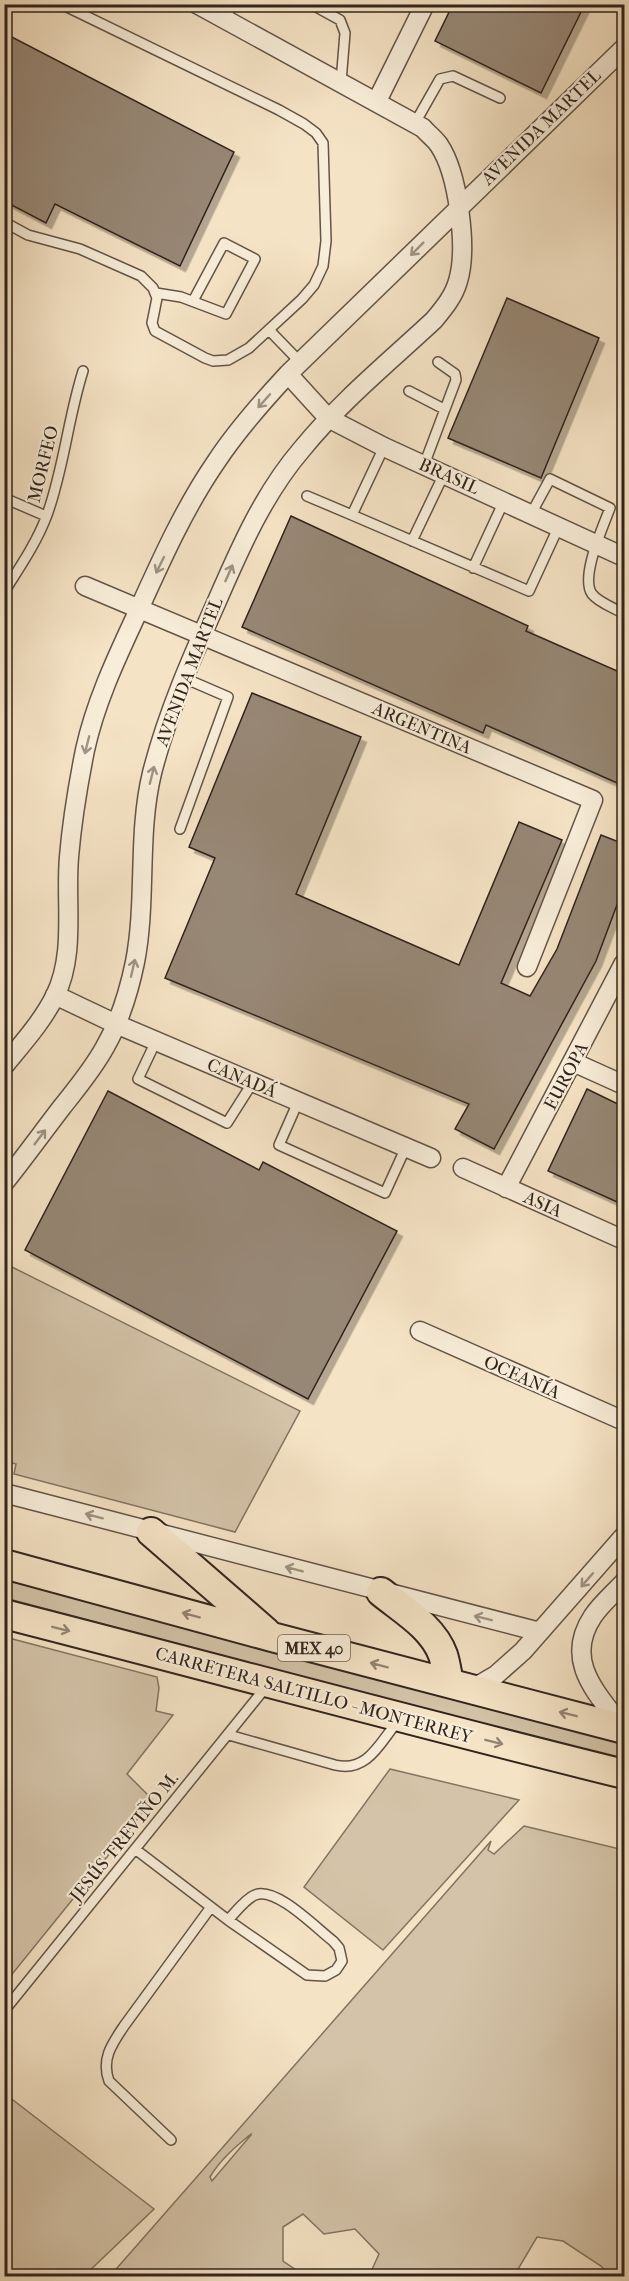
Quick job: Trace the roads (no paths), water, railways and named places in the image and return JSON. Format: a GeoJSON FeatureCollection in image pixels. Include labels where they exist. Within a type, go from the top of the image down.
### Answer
{"type":"FeatureCollection","features":[{"type":"Feature","properties":{"kind":"main road"},"geometry":{"type":"LineString","coordinates":[[151,1532],[272,1637]]}},
{"type":"Feature","properties":{"kind":"main road","name":"MEX 40"},"geometry":{"type":"LineString","coordinates":[[4,1564],[272,1637],[624,1728]]}},
{"type":"Feature","properties":{"kind":"main road"},"geometry":{"type":"LineString","coordinates":[[381,1592],[426,1628],[435,1639],[460,1686]]}},
{"type":"Feature","properties":{"kind":"main road","name":"CARRETERA SALTILLO - MONTERREY"},"geometry":{"type":"LineString","coordinates":[[4,1614],[269,1682],[399,1719],[624,1774]]}},
{"type":"Feature","properties":{"kind":"street"},"geometry":{"type":"LineString","coordinates":[[197,4],[229,12],[340,82],[423,128],[439,146],[450,169],[458,207]]}},
{"type":"Feature","properties":{"kind":"street"},"geometry":{"type":"LineString","coordinates":[[377,101],[425,4]]}},
{"type":"Feature","properties":{"kind":"street","name":"AVENIDA MARTEL"},"geometry":{"type":"LineString","coordinates":[[4,1066],[41,1019],[56,995],[63,972],[67,940],[69,859],[76,796],[97,708],[111,670],[188,507],[216,461],[253,412],[294,368],[624,48]]}},
{"type":"Feature","properties":{"kind":"street","name":"AVENIDA MARTEL"},"geometry":{"type":"LineString","coordinates":[[4,1183],[91,1070],[124,1004],[135,962],[139,931],[147,795],[165,730],[184,678],[256,517],[300,451],[328,418],[434,320],[447,304],[458,283],[462,264],[463,245],[458,207]]}},
{"type":"Feature","properties":{"kind":"street","name":"BRASIL"},"geometry":{"type":"LineString","coordinates":[[294,368],[328,418],[384,447],[624,556]]}},
{"type":"Feature","properties":{"kind":"street","name":"ARGENTINA"},"geometry":{"type":"LineString","coordinates":[[85,586],[593,800],[527,967]]}},
{"type":"Feature","properties":{"kind":"street","name":"EUROPA"},"geometry":{"type":"LineString","coordinates":[[506,1188],[624,963]]}},
{"type":"Feature","properties":{"kind":"street","name":"CANADÁ"},"geometry":{"type":"LineString","coordinates":[[56,995],[116,1024],[431,1158]]}},
{"type":"Feature","properties":{"kind":"street"},"geometry":{"type":"LineString","coordinates":[[573,1062],[624,1085]]}},
{"type":"Feature","properties":{"kind":"street","name":"ASIA"},"geometry":{"type":"LineString","coordinates":[[462,1168],[624,1240]]}},
{"type":"Feature","properties":{"kind":"street","name":"OCEANÍA"},"geometry":{"type":"LineString","coordinates":[[420,1331],[624,1421]]}},
{"type":"Feature","properties":{"kind":"street"},"geometry":{"type":"LineString","coordinates":[[4,1493],[540,1632]]}},
{"type":"Feature","properties":{"kind":"street"},"geometry":{"type":"LineString","coordinates":[[460,1686],[503,1670],[523,1652],[624,1536]]}},
{"type":"Feature","properties":{"kind":"street"},"geometry":{"type":"LineString","coordinates":[[624,1582],[594,1614],[586,1628],[580,1654],[590,1683],[624,1728]]}},
{"type":"Feature","properties":{"kind":"lane"},"geometry":{"type":"LineString","coordinates":[[4,222],[35,238],[80,249],[141,276],[150,283],[156,293],[157,306],[152,323],[155,331],[213,361],[228,360],[238,356],[269,330],[314,285],[322,266],[326,241],[323,143],[316,133],[279,110],[62,4]]}},
{"type":"Feature","properties":{"kind":"lane"},"geometry":{"type":"LineString","coordinates":[[82,14],[88,4]]}},
{"type":"Feature","properties":{"kind":"lane"},"geometry":{"type":"LineString","coordinates":[[311,4],[340,20],[345,33],[340,82]]}},
{"type":"Feature","properties":{"kind":"lane"},"geometry":{"type":"LineString","coordinates":[[415,123],[440,79],[453,75],[500,98]]}},
{"type":"Feature","properties":{"kind":"lane"},"geometry":{"type":"LineString","coordinates":[[156,293],[181,297],[193,302],[226,314],[255,259],[224,243],[193,302]]}},
{"type":"Feature","properties":{"kind":"lane"},"geometry":{"type":"LineString","coordinates":[[269,330],[294,368]]}},
{"type":"Feature","properties":{"kind":"lane"},"geometry":{"type":"LineString","coordinates":[[424,465],[456,377],[452,371],[438,362]]}},
{"type":"Feature","properties":{"kind":"lane","name":"MORFEO"},"geometry":{"type":"LineString","coordinates":[[4,592],[29,552],[46,516],[69,436],[74,397],[83,370]]}},
{"type":"Feature","properties":{"kind":"lane"},"geometry":{"type":"LineString","coordinates":[[409,391],[444,409]]}},
{"type":"Feature","properties":{"kind":"lane"},"geometry":{"type":"LineString","coordinates":[[352,516],[384,447]]}},
{"type":"Feature","properties":{"kind":"lane"},"geometry":{"type":"LineString","coordinates":[[412,541],[444,474]]}},
{"type":"Feature","properties":{"kind":"lane"},"geometry":{"type":"LineString","coordinates":[[531,514],[550,479],[610,508],[588,576],[589,588],[594,596],[624,614]]}},
{"type":"Feature","properties":{"kind":"lane"},"geometry":{"type":"LineString","coordinates":[[307,496],[529,591],[559,526]]}},
{"type":"Feature","properties":{"kind":"lane"},"geometry":{"type":"LineString","coordinates":[[4,498],[46,516]]}},
{"type":"Feature","properties":{"kind":"lane"},"geometry":{"type":"LineString","coordinates":[[473,568],[504,501]]}},
{"type":"Feature","properties":{"kind":"lane"},"geometry":{"type":"LineString","coordinates":[[180,829],[228,697],[184,678]]}},
{"type":"Feature","properties":{"kind":"lane"},"geometry":{"type":"LineString","coordinates":[[156,1041],[138,1079],[226,1123],[253,1082]]}},
{"type":"Feature","properties":{"kind":"lane"},"geometry":{"type":"LineString","coordinates":[[298,1102],[279,1145],[385,1193],[406,1147]]}},
{"type":"Feature","properties":{"kind":"lane","name":"JESÚS TREVIÑO M."},"geometry":{"type":"LineString","coordinates":[[4,2012],[229,1735],[269,1682]]}},
{"type":"Feature","properties":{"kind":"lane"},"geometry":{"type":"LineString","coordinates":[[229,1735],[351,1768],[371,1755],[399,1719]]}},
{"type":"Feature","properties":{"kind":"lane"},"geometry":{"type":"LineString","coordinates":[[135,1849],[228,1920],[307,1975],[325,1976],[336,1970],[342,1961],[342,1954],[333,1941],[273,1895],[259,1893],[252,1896],[228,1920]]}},
{"type":"Feature","properties":{"kind":"lane"},"geometry":{"type":"LineString","coordinates":[[171,2140],[109,2081],[105,2070],[106,2059],[110,2046],[211,1907]]}}]}
